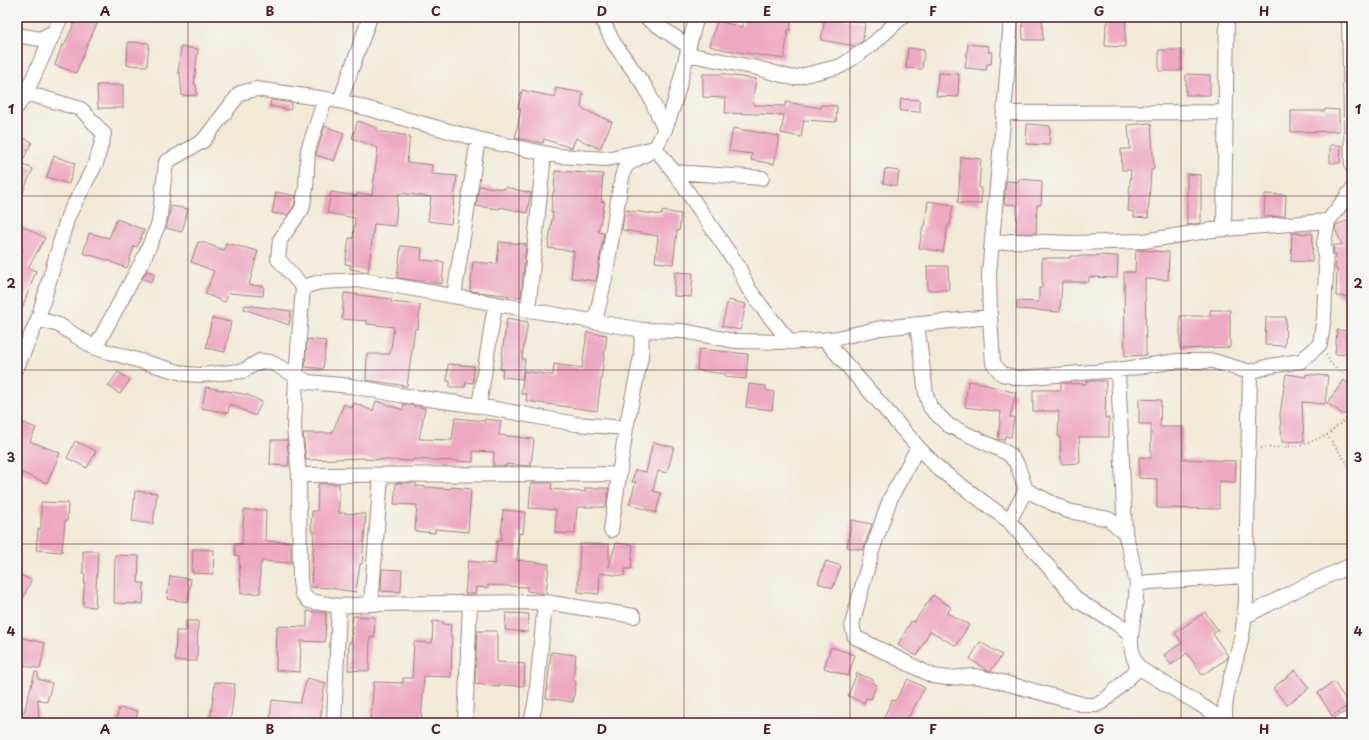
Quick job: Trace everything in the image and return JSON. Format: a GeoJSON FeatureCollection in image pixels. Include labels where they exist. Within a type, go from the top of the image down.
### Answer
{"type":"FeatureCollection","features":[{"type":"Feature","properties":{"kind":"street"},"geometry":{"type":"LineString","coordinates":[[17,107],[26,93],[61,17]]}},
{"type":"Feature","properties":{"kind":"street"},"geometry":{"type":"LineString","coordinates":[[340,101],[370,17]]}},
{"type":"Feature","properties":{"kind":"street"},"geometry":{"type":"LineString","coordinates":[[601,17],[613,42],[646,88],[665,130]]}},
{"type":"Feature","properties":{"kind":"street"},"geometry":{"type":"LineString","coordinates":[[645,17],[688,50],[793,78],[841,66],[873,44],[902,17]]}},
{"type":"Feature","properties":{"kind":"street"},"geometry":{"type":"LineString","coordinates":[[595,322],[605,278],[625,167],[655,148],[665,130],[678,94],[697,17]]}},
{"type":"Feature","properties":{"kind":"street"},"geometry":{"type":"LineString","coordinates":[[1011,17],[1004,113],[989,273],[993,363],[1002,374],[1019,378],[1118,370],[1177,361],[1212,361],[1250,372],[1270,366],[1301,362],[1320,344],[1324,317],[1326,269],[1324,243],[1328,221],[1352,190]]}},
{"type":"Feature","properties":{"kind":"street"},"geometry":{"type":"LineString","coordinates":[[1224,229],[1227,17]]}},
{"type":"Feature","properties":{"kind":"street"},"geometry":{"type":"LineString","coordinates":[[1349,17],[1352,166]]}},
{"type":"Feature","properties":{"kind":"street"},"geometry":{"type":"LineString","coordinates":[[17,35],[40,39],[54,32]]}},
{"type":"Feature","properties":{"kind":"street"},"geometry":{"type":"LineString","coordinates":[[95,348],[144,258],[159,223],[166,162],[204,141],[240,93],[256,89],[340,101],[478,139],[558,156],[607,159],[655,148]]}},
{"type":"Feature","properties":{"kind":"street"},"geometry":{"type":"LineString","coordinates":[[17,367],[38,319],[68,216],[96,163],[104,134],[81,109],[26,93]]}},
{"type":"Feature","properties":{"kind":"street"},"geometry":{"type":"LineString","coordinates":[[325,99],[308,150],[306,188],[302,208],[280,240],[278,259],[302,287],[294,428],[299,475],[300,581],[302,593],[309,601],[339,606],[371,604],[545,602],[634,616]]}},
{"type":"Feature","properties":{"kind":"street"},"geometry":{"type":"LineString","coordinates":[[1004,113],[1226,112]]}},
{"type":"Feature","properties":{"kind":"street"},"geometry":{"type":"LineString","coordinates":[[454,296],[478,139]]}},
{"type":"Feature","properties":{"kind":"street"},"geometry":{"type":"LineString","coordinates":[[655,148],[674,172],[738,266],[748,288],[790,342]]}},
{"type":"Feature","properties":{"kind":"street"},"geometry":{"type":"LineString","coordinates":[[528,311],[544,154]]}},
{"type":"Feature","properties":{"kind":"street"},"geometry":{"type":"LineString","coordinates":[[674,172],[762,178]]}},
{"type":"Feature","properties":{"kind":"street"},"geometry":{"type":"LineString","coordinates":[[992,244],[1012,242],[1074,243],[1144,241],[1212,230],[1328,221]]}},
{"type":"Feature","properties":{"kind":"street"},"geometry":{"type":"LineString","coordinates":[[302,287],[320,282],[363,280],[528,311],[642,330],[683,331],[735,341],[790,342],[825,340],[881,328],[990,317]]}},
{"type":"Feature","properties":{"kind":"street"},"geometry":{"type":"LineString","coordinates":[[479,406],[495,305]]}},
{"type":"Feature","properties":{"kind":"street"},"geometry":{"type":"LineString","coordinates":[[38,319],[59,325],[95,348],[186,374],[200,375],[243,371],[260,361],[270,362],[308,382],[351,386],[479,406],[576,424],[626,428]]}},
{"type":"Feature","properties":{"kind":"street"},"geometry":{"type":"LineString","coordinates":[[917,324],[926,394],[930,406],[948,425],[1009,454],[1017,464],[1026,490],[1068,511],[1109,519],[1125,533]]}},
{"type":"Feature","properties":{"kind":"street"},"geometry":{"type":"LineString","coordinates":[[611,530],[626,428],[641,357],[642,330]]}},
{"type":"Feature","properties":{"kind":"street"},"geometry":{"type":"LineString","coordinates":[[825,340],[939,469],[1009,521],[1078,601],[1116,623],[1130,635]]}},
{"type":"Feature","properties":{"kind":"street"},"geometry":{"type":"LineString","coordinates":[[1118,370],[1125,533],[1132,555],[1137,584],[1135,608],[1130,635],[1133,660],[1139,668],[1226,722]]}},
{"type":"Feature","properties":{"kind":"street"},"geometry":{"type":"LineString","coordinates":[[1226,722],[1225,706],[1240,642],[1246,598],[1250,372]]}},
{"type":"Feature","properties":{"kind":"street"},"geometry":{"type":"LineString","coordinates":[[918,447],[890,499],[872,552],[852,625],[855,637],[933,676],[948,678],[975,676],[1085,705],[1096,705],[1104,701],[1139,668]]}},
{"type":"Feature","properties":{"kind":"street"},"geometry":{"type":"LineString","coordinates":[[299,475],[619,474]]}},
{"type":"Feature","properties":{"kind":"street"},"geometry":{"type":"LineString","coordinates":[[371,604],[381,475]]}},
{"type":"Feature","properties":{"kind":"street"},"geometry":{"type":"LineString","coordinates":[[1009,521],[1026,490]]}},
{"type":"Feature","properties":{"kind":"street"},"geometry":{"type":"LineString","coordinates":[[1244,617],[1298,588],[1352,565]]}},
{"type":"Feature","properties":{"kind":"street"},"geometry":{"type":"LineString","coordinates":[[1137,584],[1246,576]]}},
{"type":"Feature","properties":{"kind":"street"},"geometry":{"type":"LineString","coordinates":[[531,723],[536,699],[545,602]]}},
{"type":"Feature","properties":{"kind":"street"},"geometry":{"type":"LineString","coordinates":[[465,723],[470,603]]}},
{"type":"Feature","properties":{"kind":"street"},"geometry":{"type":"LineString","coordinates":[[334,723],[339,606]]}},
{"type":"Feature","properties":{"kind":"street"},"geometry":{"type":"LineString","coordinates":[[1340,723],[1352,718]]}},
{"type":"Feature","properties":{"kind":"path"},"geometry":{"type":"LineString","coordinates":[[1320,344],[1331,364],[1352,380]]}},
{"type":"Feature","properties":{"kind":"path"},"geometry":{"type":"LineString","coordinates":[[1248,449],[1300,446],[1327,435],[1352,414]]}},
{"type":"Feature","properties":{"kind":"path"},"geometry":{"type":"LineString","coordinates":[[1327,435],[1352,470]]}},
{"type":"Feature","properties":{"kind":"building"},"geometry":{"type":"Polygon","coordinates":[[[77,17],[100,17],[76,73],[55,65],[62,45],[64,46],[77,17]]]}},
{"type":"Feature","properties":{"kind":"building"},"geometry":{"type":"Polygon","coordinates":[[[744,17],[792,17],[790,30],[788,30],[784,59],[710,46],[717,21],[743,27],[744,17]]]}},
{"type":"Feature","properties":{"kind":"building"},"geometry":{"type":"Polygon","coordinates":[[[825,17],[838,17],[865,23],[863,41],[856,46],[821,40],[825,17]]]}},
{"type":"Feature","properties":{"kind":"building"},"geometry":{"type":"Polygon","coordinates":[[[1022,17],[1042,17],[1043,40],[1023,40],[1022,17]]]}},
{"type":"Feature","properties":{"kind":"building"},"geometry":{"type":"Polygon","coordinates":[[[1108,17],[1126,17],[1125,47],[1105,46],[1106,24],[1108,24],[1108,17]]]}},
{"type":"Feature","properties":{"kind":"building"},"geometry":{"type":"Polygon","coordinates":[[[128,42],[149,43],[147,66],[127,65],[128,42]]]}},
{"type":"Feature","properties":{"kind":"building"},"geometry":{"type":"Polygon","coordinates":[[[968,44],[989,46],[988,52],[992,52],[991,64],[987,64],[986,70],[965,68],[968,44]]]}},
{"type":"Feature","properties":{"kind":"building"},"geometry":{"type":"Polygon","coordinates":[[[181,47],[198,49],[194,84],[196,84],[197,95],[182,96],[180,73],[178,73],[181,47]]]}},
{"type":"Feature","properties":{"kind":"building"},"geometry":{"type":"Polygon","coordinates":[[[908,48],[924,50],[922,69],[906,68],[908,48]]]}},
{"type":"Feature","properties":{"kind":"building"},"geometry":{"type":"Polygon","coordinates":[[[1159,50],[1181,50],[1181,71],[1159,71],[1159,50]]]}},
{"type":"Feature","properties":{"kind":"building"},"geometry":{"type":"Polygon","coordinates":[[[938,73],[959,74],[958,97],[936,96],[938,73]]]}},
{"type":"Feature","properties":{"kind":"building"},"geometry":{"type":"Polygon","coordinates":[[[703,74],[726,74],[756,79],[752,103],[754,103],[754,105],[785,106],[786,102],[821,108],[821,105],[837,106],[836,122],[804,120],[801,137],[781,133],[784,115],[725,113],[726,98],[703,97],[703,74]]]}},
{"type":"Feature","properties":{"kind":"building"},"geometry":{"type":"Polygon","coordinates":[[[1186,74],[1210,75],[1210,95],[1186,95],[1186,74]]]}},
{"type":"Feature","properties":{"kind":"building"},"geometry":{"type":"Polygon","coordinates":[[[97,85],[123,85],[123,108],[98,108],[97,85]]]}},
{"type":"Feature","properties":{"kind":"building"},"geometry":{"type":"Polygon","coordinates":[[[556,88],[583,93],[581,108],[612,122],[600,149],[576,138],[572,148],[544,139],[543,143],[515,138],[521,109],[518,108],[522,90],[555,97],[556,88]]]}},
{"type":"Feature","properties":{"kind":"building"},"geometry":{"type":"Polygon","coordinates":[[[901,99],[920,100],[920,112],[900,111],[901,99]]]}},
{"type":"Feature","properties":{"kind":"building"},"geometry":{"type":"Polygon","coordinates":[[[271,100],[292,103],[290,110],[270,106],[271,100]]]}},
{"type":"Feature","properties":{"kind":"building"},"geometry":{"type":"Polygon","coordinates":[[[1325,109],[1339,110],[1339,131],[1291,132],[1291,111],[1325,111],[1325,109]]]}},
{"type":"Feature","properties":{"kind":"building"},"geometry":{"type":"Polygon","coordinates":[[[358,121],[377,128],[376,131],[410,136],[407,162],[432,165],[431,174],[457,176],[451,224],[428,221],[431,197],[398,194],[395,226],[374,224],[368,272],[350,269],[351,265],[345,264],[349,238],[353,238],[355,218],[327,213],[331,192],[357,196],[357,194],[372,195],[378,148],[352,138],[358,121]]]}},
{"type":"Feature","properties":{"kind":"building"},"geometry":{"type":"Polygon","coordinates":[[[1151,123],[1154,169],[1151,170],[1148,218],[1134,217],[1134,212],[1128,211],[1131,170],[1122,170],[1121,149],[1130,149],[1128,125],[1151,123]]]}},
{"type":"Feature","properties":{"kind":"building"},"geometry":{"type":"Polygon","coordinates":[[[1027,124],[1050,126],[1049,145],[1026,144],[1027,124]]]}},
{"type":"Feature","properties":{"kind":"building"},"geometry":{"type":"Polygon","coordinates":[[[325,126],[344,133],[334,161],[316,155],[325,126]]]}},
{"type":"Feature","properties":{"kind":"building"},"geometry":{"type":"Polygon","coordinates":[[[733,128],[779,136],[774,164],[751,160],[752,154],[729,151],[733,128]]]}},
{"type":"Feature","properties":{"kind":"building"},"geometry":{"type":"Polygon","coordinates":[[[17,135],[32,142],[21,164],[33,169],[18,205],[17,205],[17,135]]]}},
{"type":"Feature","properties":{"kind":"building"},"geometry":{"type":"Polygon","coordinates":[[[1330,145],[1341,145],[1340,163],[1330,163],[1330,145]]]}},
{"type":"Feature","properties":{"kind":"building"},"geometry":{"type":"Polygon","coordinates":[[[54,156],[75,163],[69,184],[47,177],[54,156]]]}},
{"type":"Feature","properties":{"kind":"building"},"geometry":{"type":"Polygon","coordinates":[[[961,157],[981,159],[979,188],[981,188],[981,204],[958,203],[961,157]]]}},
{"type":"Feature","properties":{"kind":"building"},"geometry":{"type":"Polygon","coordinates":[[[885,169],[899,171],[897,186],[883,183],[885,169]]]}},
{"type":"Feature","properties":{"kind":"building"},"geometry":{"type":"Polygon","coordinates":[[[555,171],[603,174],[601,201],[605,202],[598,232],[604,233],[596,281],[571,278],[574,251],[548,248],[553,212],[551,212],[555,171]]]}},
{"type":"Feature","properties":{"kind":"building"},"geometry":{"type":"Polygon","coordinates":[[[1187,174],[1201,175],[1201,223],[1187,225],[1187,174]]]}},
{"type":"Feature","properties":{"kind":"building"},"geometry":{"type":"Polygon","coordinates":[[[1019,179],[1042,181],[1041,205],[1037,205],[1036,233],[1016,233],[1017,205],[1004,204],[1006,181],[1018,182],[1019,179]]]}},
{"type":"Feature","properties":{"kind":"building"},"geometry":{"type":"Polygon","coordinates":[[[479,186],[505,189],[505,187],[531,193],[527,213],[500,207],[500,209],[476,206],[479,186]]]}},
{"type":"Feature","properties":{"kind":"building"},"geometry":{"type":"Polygon","coordinates":[[[276,192],[296,196],[294,206],[287,215],[272,213],[276,192]]]}},
{"type":"Feature","properties":{"kind":"building"},"geometry":{"type":"Polygon","coordinates":[[[1265,194],[1286,195],[1285,216],[1264,217],[1265,194]]]}},
{"type":"Feature","properties":{"kind":"building"},"geometry":{"type":"Polygon","coordinates":[[[928,201],[953,205],[950,225],[948,225],[943,252],[919,248],[923,226],[925,226],[928,201]]]}},
{"type":"Feature","properties":{"kind":"building"},"geometry":{"type":"Polygon","coordinates":[[[171,206],[188,209],[182,232],[166,228],[171,206]]]}},
{"type":"Feature","properties":{"kind":"building"},"geometry":{"type":"Polygon","coordinates":[[[625,210],[662,215],[662,211],[681,214],[679,231],[677,231],[673,264],[655,262],[658,236],[622,230],[625,210]]]}},
{"type":"Feature","properties":{"kind":"building"},"geometry":{"type":"Polygon","coordinates":[[[117,219],[144,230],[137,247],[134,246],[127,268],[111,261],[83,253],[89,233],[109,238],[117,219]]]}},
{"type":"Feature","properties":{"kind":"building"},"geometry":{"type":"Polygon","coordinates":[[[1347,221],[1351,232],[1352,297],[1336,296],[1336,254],[1333,254],[1334,245],[1342,245],[1335,229],[1336,225],[1347,221]]]}},
{"type":"Feature","properties":{"kind":"building"},"geometry":{"type":"Polygon","coordinates":[[[17,223],[45,238],[28,268],[36,271],[18,319],[17,263],[23,249],[17,245],[17,223]]]}},
{"type":"Feature","properties":{"kind":"building"},"geometry":{"type":"Polygon","coordinates":[[[1292,233],[1313,234],[1312,262],[1291,261],[1292,233]]]}},
{"type":"Feature","properties":{"kind":"building"},"geometry":{"type":"Polygon","coordinates":[[[198,242],[224,250],[226,243],[258,251],[249,285],[264,286],[263,296],[229,293],[225,302],[205,294],[214,271],[191,262],[198,242]]]}},
{"type":"Feature","properties":{"kind":"building"},"geometry":{"type":"Polygon","coordinates":[[[499,242],[526,244],[521,297],[470,291],[473,262],[497,264],[499,242]]]}},
{"type":"Feature","properties":{"kind":"building"},"geometry":{"type":"Polygon","coordinates":[[[401,246],[422,248],[421,260],[444,262],[442,284],[397,278],[401,246]]]}},
{"type":"Feature","properties":{"kind":"building"},"geometry":{"type":"Polygon","coordinates":[[[1136,250],[1169,252],[1168,280],[1145,279],[1146,355],[1125,356],[1124,272],[1135,272],[1136,250]]]}},
{"type":"Feature","properties":{"kind":"building"},"geometry":{"type":"Polygon","coordinates":[[[1070,256],[1118,256],[1117,278],[1089,277],[1089,282],[1062,282],[1060,312],[1017,309],[1017,301],[1039,302],[1039,288],[1042,288],[1042,258],[1070,258],[1070,256]]]}},
{"type":"Feature","properties":{"kind":"building"},"geometry":{"type":"Polygon","coordinates":[[[927,266],[948,266],[949,290],[928,290],[927,266]]]}},
{"type":"Feature","properties":{"kind":"building"},"geometry":{"type":"Polygon","coordinates":[[[147,271],[155,273],[152,282],[142,279],[147,271]]]}},
{"type":"Feature","properties":{"kind":"building"},"geometry":{"type":"Polygon","coordinates":[[[675,272],[693,273],[691,297],[674,296],[675,272]]]}},
{"type":"Feature","properties":{"kind":"building"},"geometry":{"type":"Polygon","coordinates":[[[344,293],[391,299],[391,302],[420,305],[418,329],[415,328],[407,386],[366,380],[367,354],[390,354],[394,327],[367,324],[367,321],[342,319],[344,293]]]}},
{"type":"Feature","properties":{"kind":"building"},"geometry":{"type":"Polygon","coordinates":[[[728,300],[746,304],[740,330],[722,326],[728,300]]]}},
{"type":"Feature","properties":{"kind":"building"},"geometry":{"type":"Polygon","coordinates":[[[245,305],[291,311],[289,325],[244,309],[245,305]]]}},
{"type":"Feature","properties":{"kind":"building"},"geometry":{"type":"Polygon","coordinates":[[[1210,310],[1230,310],[1230,347],[1180,349],[1180,316],[1210,316],[1210,310]]]}},
{"type":"Feature","properties":{"kind":"building"},"geometry":{"type":"Polygon","coordinates":[[[1266,317],[1286,317],[1285,346],[1265,345],[1266,317]]]}},
{"type":"Feature","properties":{"kind":"building"},"geometry":{"type":"Polygon","coordinates":[[[212,318],[231,322],[225,352],[206,348],[212,318]]]}},
{"type":"Feature","properties":{"kind":"building"},"geometry":{"type":"Polygon","coordinates":[[[507,318],[528,322],[522,359],[525,359],[522,379],[502,377],[503,369],[500,369],[507,318]]]}},
{"type":"Feature","properties":{"kind":"building"},"geometry":{"type":"Polygon","coordinates":[[[1337,330],[1352,331],[1352,355],[1335,354],[1337,330]]]}},
{"type":"Feature","properties":{"kind":"building"},"geometry":{"type":"Polygon","coordinates":[[[587,332],[607,335],[597,411],[526,401],[527,394],[521,394],[524,371],[553,375],[554,364],[582,368],[587,332]]]}},
{"type":"Feature","properties":{"kind":"building"},"geometry":{"type":"Polygon","coordinates":[[[307,339],[326,341],[323,369],[305,367],[307,339]]]}},
{"type":"Feature","properties":{"kind":"building"},"geometry":{"type":"Polygon","coordinates":[[[699,349],[748,354],[746,379],[725,377],[725,374],[697,370],[699,349]]]}},
{"type":"Feature","properties":{"kind":"building"},"geometry":{"type":"Polygon","coordinates":[[[448,364],[474,366],[473,383],[466,382],[465,387],[450,387],[450,381],[447,381],[448,364]]]}},
{"type":"Feature","properties":{"kind":"building"},"geometry":{"type":"Polygon","coordinates":[[[118,372],[130,380],[120,394],[108,386],[118,372]]]}},
{"type":"Feature","properties":{"kind":"building"},"geometry":{"type":"Polygon","coordinates":[[[1286,374],[1306,377],[1306,374],[1328,376],[1325,404],[1302,402],[1304,441],[1282,442],[1280,414],[1286,374]]]}},
{"type":"Feature","properties":{"kind":"building"},"geometry":{"type":"Polygon","coordinates":[[[1344,380],[1352,386],[1352,404],[1344,415],[1327,403],[1344,380]]]}},
{"type":"Feature","properties":{"kind":"building"},"geometry":{"type":"Polygon","coordinates":[[[968,381],[987,384],[1016,393],[1010,417],[1014,417],[1011,437],[1005,436],[1004,440],[998,439],[1001,412],[965,407],[968,381]]]}},
{"type":"Feature","properties":{"kind":"building"},"geometry":{"type":"Polygon","coordinates":[[[1086,381],[1106,381],[1105,418],[1109,418],[1109,437],[1079,437],[1080,463],[1061,464],[1060,437],[1058,436],[1059,411],[1033,411],[1033,390],[1061,390],[1061,383],[1086,384],[1086,381]]]}},
{"type":"Feature","properties":{"kind":"building"},"geometry":{"type":"Polygon","coordinates":[[[749,384],[766,386],[766,390],[774,392],[772,410],[746,407],[749,384]]]}},
{"type":"Feature","properties":{"kind":"building"},"geometry":{"type":"Polygon","coordinates":[[[206,387],[248,395],[262,402],[255,416],[230,404],[228,413],[202,408],[206,387]]]}},
{"type":"Feature","properties":{"kind":"building"},"geometry":{"type":"Polygon","coordinates":[[[1139,399],[1161,400],[1160,427],[1183,427],[1183,459],[1236,461],[1235,482],[1219,481],[1219,509],[1157,508],[1157,479],[1139,478],[1139,457],[1151,458],[1151,424],[1139,424],[1139,399]]]}},
{"type":"Feature","properties":{"kind":"building"},"geometry":{"type":"Polygon","coordinates":[[[376,401],[403,410],[404,404],[425,408],[419,439],[452,440],[455,418],[501,421],[499,435],[534,439],[531,466],[506,464],[506,466],[493,466],[494,452],[473,451],[473,462],[413,459],[413,461],[364,458],[306,460],[303,433],[332,433],[344,404],[352,408],[354,403],[373,411],[376,401]]]}},
{"type":"Feature","properties":{"kind":"building"},"geometry":{"type":"Polygon","coordinates":[[[17,420],[36,428],[30,441],[60,453],[47,483],[17,471],[17,420]]]}},
{"type":"Feature","properties":{"kind":"building"},"geometry":{"type":"Polygon","coordinates":[[[271,440],[287,440],[289,460],[288,466],[270,465],[271,440]]]}},
{"type":"Feature","properties":{"kind":"building"},"geometry":{"type":"Polygon","coordinates":[[[75,441],[96,451],[87,468],[67,458],[75,441]]]}},
{"type":"Feature","properties":{"kind":"building"},"geometry":{"type":"Polygon","coordinates":[[[653,442],[674,447],[667,473],[658,471],[653,491],[661,493],[656,513],[629,504],[636,482],[632,482],[635,470],[646,472],[653,442]]]}},
{"type":"Feature","properties":{"kind":"building"},"geometry":{"type":"Polygon","coordinates":[[[396,483],[416,483],[416,486],[450,489],[451,487],[471,489],[468,532],[435,529],[435,533],[415,531],[417,505],[394,504],[396,483]]]}},
{"type":"Feature","properties":{"kind":"building"},"geometry":{"type":"Polygon","coordinates":[[[531,483],[552,483],[551,489],[585,492],[585,488],[609,488],[606,507],[577,507],[575,534],[555,533],[556,510],[529,508],[531,483]]]}},
{"type":"Feature","properties":{"kind":"building"},"geometry":{"type":"Polygon","coordinates":[[[318,484],[339,484],[339,513],[366,514],[362,564],[360,564],[356,592],[335,588],[311,587],[314,531],[311,531],[312,511],[317,511],[318,484]]]}},
{"type":"Feature","properties":{"kind":"building"},"geometry":{"type":"Polygon","coordinates":[[[135,491],[157,493],[153,524],[132,521],[135,491]]]}},
{"type":"Feature","properties":{"kind":"building"},"geometry":{"type":"Polygon","coordinates":[[[41,502],[68,503],[62,552],[36,550],[38,529],[41,529],[41,502]]]}},
{"type":"Feature","properties":{"kind":"building"},"geometry":{"type":"Polygon","coordinates":[[[244,510],[266,510],[265,541],[291,542],[291,563],[262,561],[262,564],[260,563],[260,593],[241,594],[239,556],[235,555],[235,544],[242,544],[244,510]]]}},
{"type":"Feature","properties":{"kind":"building"},"geometry":{"type":"Polygon","coordinates":[[[503,510],[525,512],[523,534],[519,533],[517,560],[549,564],[546,594],[527,591],[527,587],[488,585],[488,588],[476,587],[475,594],[465,594],[468,561],[495,564],[497,541],[501,541],[503,510]]]}},
{"type":"Feature","properties":{"kind":"building"},"geometry":{"type":"Polygon","coordinates":[[[852,520],[872,524],[863,550],[847,547],[852,520]]]}},
{"type":"Feature","properties":{"kind":"building"},"geometry":{"type":"Polygon","coordinates":[[[616,543],[633,545],[631,569],[625,569],[624,576],[600,573],[599,594],[578,592],[580,544],[609,544],[609,567],[616,543]]]}},
{"type":"Feature","properties":{"kind":"building"},"geometry":{"type":"Polygon","coordinates":[[[193,549],[214,550],[213,574],[192,573],[193,549]]]}},
{"type":"Feature","properties":{"kind":"building"},"geometry":{"type":"Polygon","coordinates":[[[83,551],[98,551],[95,607],[83,606],[85,574],[83,574],[83,551]]]}},
{"type":"Feature","properties":{"kind":"building"},"geometry":{"type":"Polygon","coordinates":[[[115,555],[139,556],[138,583],[144,583],[143,604],[114,603],[115,555]]]}},
{"type":"Feature","properties":{"kind":"building"},"geometry":{"type":"Polygon","coordinates":[[[826,561],[841,566],[833,588],[818,583],[826,561]]]}},
{"type":"Feature","properties":{"kind":"building"},"geometry":{"type":"Polygon","coordinates":[[[382,569],[402,570],[401,592],[381,591],[382,569]]]}},
{"type":"Feature","properties":{"kind":"building"},"geometry":{"type":"Polygon","coordinates":[[[17,574],[31,580],[17,613],[17,574]]]}},
{"type":"Feature","properties":{"kind":"building"},"geometry":{"type":"Polygon","coordinates":[[[170,576],[191,579],[188,602],[167,599],[170,576]]]}},
{"type":"Feature","properties":{"kind":"building"},"geometry":{"type":"Polygon","coordinates":[[[933,595],[951,607],[947,613],[969,625],[956,646],[930,631],[917,656],[898,645],[911,621],[914,622],[933,595]]]}},
{"type":"Feature","properties":{"kind":"building"},"geometry":{"type":"Polygon","coordinates":[[[307,611],[326,613],[325,642],[301,641],[300,672],[276,670],[277,626],[307,627],[307,611]]]}},
{"type":"Feature","properties":{"kind":"building"},"geometry":{"type":"Polygon","coordinates":[[[1205,612],[1218,630],[1213,634],[1228,656],[1227,659],[1202,675],[1187,653],[1171,665],[1164,655],[1182,643],[1175,633],[1205,612]]]}},
{"type":"Feature","properties":{"kind":"building"},"geometry":{"type":"Polygon","coordinates":[[[506,613],[529,614],[528,632],[505,630],[506,613]]]}},
{"type":"Feature","properties":{"kind":"building"},"geometry":{"type":"Polygon","coordinates":[[[353,616],[375,617],[374,638],[370,637],[369,671],[348,670],[349,642],[351,642],[353,616]]]}},
{"type":"Feature","properties":{"kind":"building"},"geometry":{"type":"Polygon","coordinates":[[[186,621],[198,621],[197,661],[175,661],[176,631],[186,631],[186,621]]]}},
{"type":"Feature","properties":{"kind":"building"},"geometry":{"type":"Polygon","coordinates":[[[433,621],[451,625],[451,677],[424,676],[421,723],[370,723],[374,682],[403,683],[403,678],[412,678],[414,642],[432,643],[433,621]]]}},
{"type":"Feature","properties":{"kind":"building"},"geometry":{"type":"Polygon","coordinates":[[[477,631],[497,631],[497,662],[525,664],[524,686],[500,685],[499,687],[475,684],[477,631]]]}},
{"type":"Feature","properties":{"kind":"building"},"geometry":{"type":"Polygon","coordinates":[[[23,638],[45,643],[40,669],[18,664],[23,638]]]}},
{"type":"Feature","properties":{"kind":"building"},"geometry":{"type":"Polygon","coordinates":[[[980,642],[1002,655],[991,671],[970,659],[980,642]]]}},
{"type":"Feature","properties":{"kind":"building"},"geometry":{"type":"Polygon","coordinates":[[[831,647],[855,655],[848,676],[824,668],[831,647]]]}},
{"type":"Feature","properties":{"kind":"building"},"geometry":{"type":"Polygon","coordinates":[[[551,652],[576,655],[573,681],[576,681],[573,702],[546,698],[551,652]]]}},
{"type":"Feature","properties":{"kind":"building"},"geometry":{"type":"Polygon","coordinates":[[[1295,670],[1309,688],[1287,705],[1273,688],[1295,670]]]}},
{"type":"Feature","properties":{"kind":"building"},"geometry":{"type":"Polygon","coordinates":[[[35,672],[38,672],[38,679],[52,683],[47,702],[38,699],[39,723],[17,723],[17,712],[24,712],[35,672]]]}},
{"type":"Feature","properties":{"kind":"building"},"geometry":{"type":"Polygon","coordinates":[[[857,673],[873,680],[872,683],[877,685],[871,699],[866,698],[864,703],[848,696],[857,673]]]}},
{"type":"Feature","properties":{"kind":"building"},"geometry":{"type":"Polygon","coordinates":[[[307,678],[326,683],[323,694],[320,723],[280,723],[270,721],[272,700],[300,703],[307,678]]]}},
{"type":"Feature","properties":{"kind":"building"},"geometry":{"type":"Polygon","coordinates":[[[908,679],[925,688],[905,723],[895,723],[884,717],[892,700],[895,701],[908,679]]]}},
{"type":"Feature","properties":{"kind":"building"},"geometry":{"type":"Polygon","coordinates":[[[215,682],[235,684],[230,723],[210,722],[215,682]]]}},
{"type":"Feature","properties":{"kind":"building"},"geometry":{"type":"Polygon","coordinates":[[[1334,682],[1349,705],[1332,716],[1318,693],[1334,682]]]}},
{"type":"Feature","properties":{"kind":"building"},"geometry":{"type":"Polygon","coordinates":[[[119,708],[138,711],[135,723],[116,722],[119,708]]]}}]}
